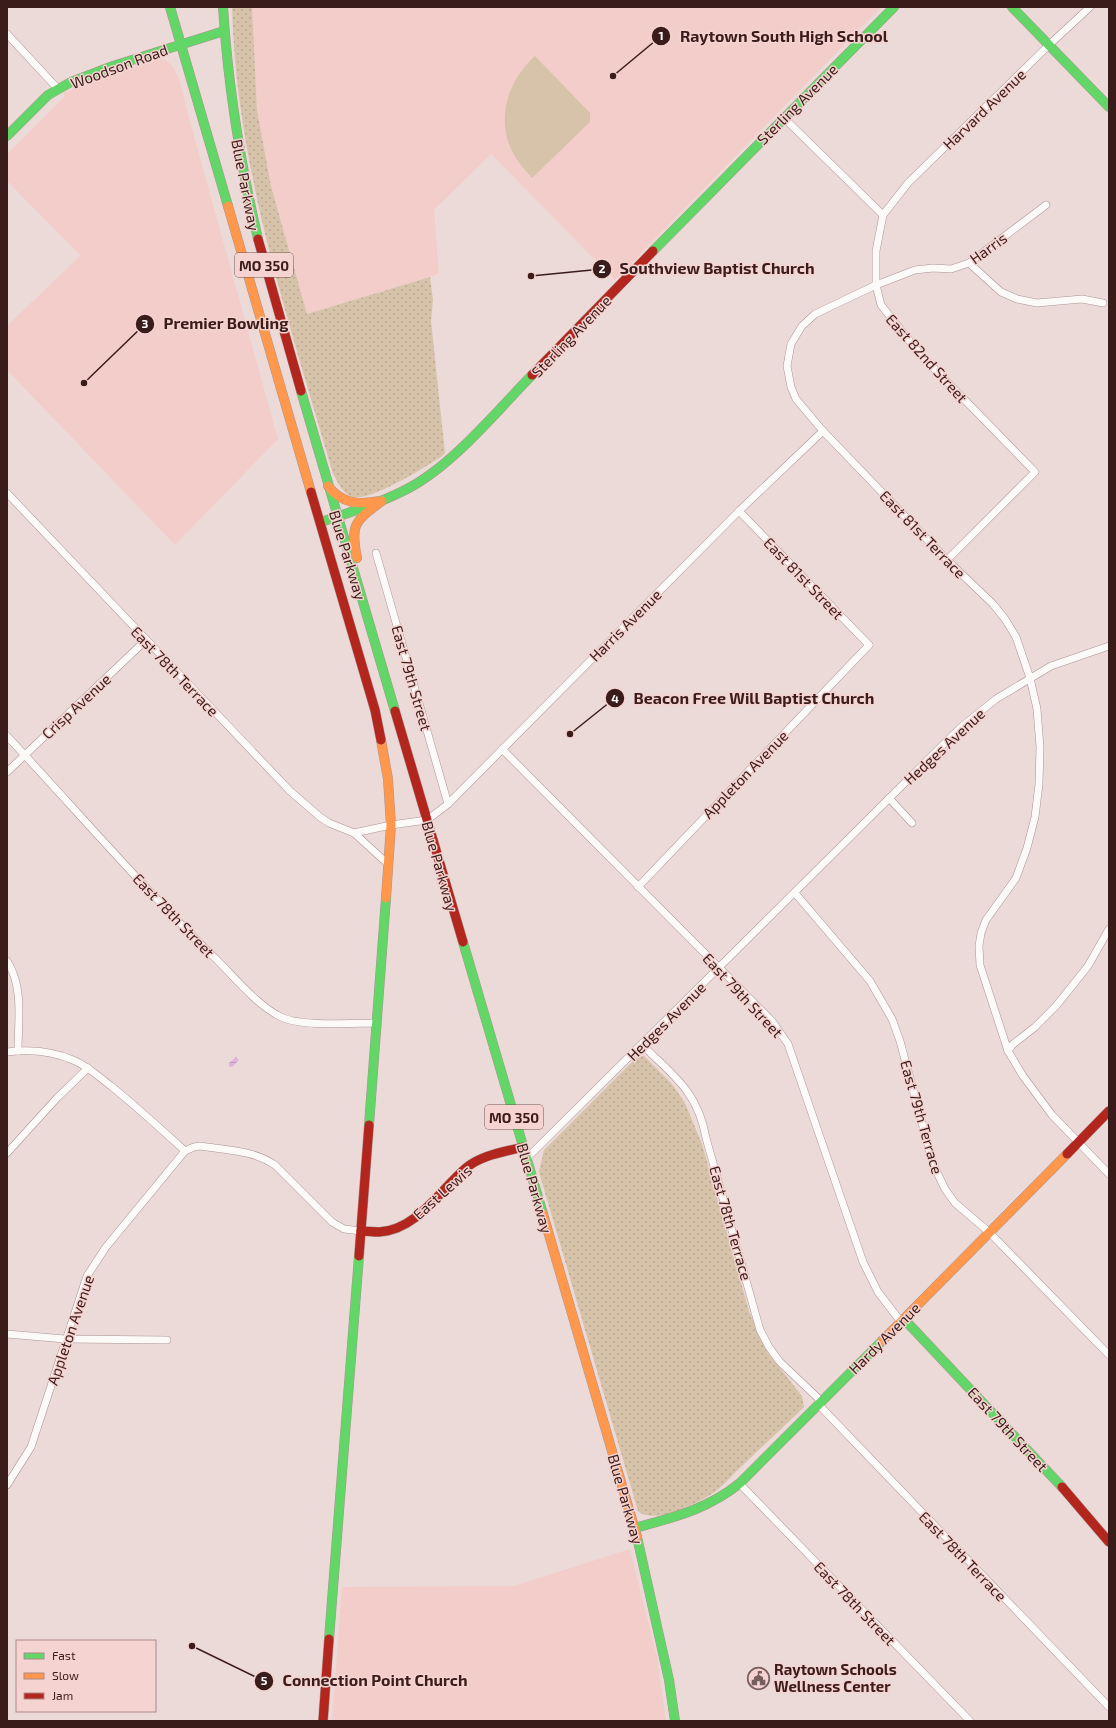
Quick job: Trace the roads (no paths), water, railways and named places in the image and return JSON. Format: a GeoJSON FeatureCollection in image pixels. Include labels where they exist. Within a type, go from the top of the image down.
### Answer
{"type":"FeatureCollection","features":[{"type":"Feature","properties":{"kind":"main road","name":"Blue Parkway"},"geometry":{"type":"LineString","coordinates":[[170,7],[375,710],[388,779],[391,825],[323,1721]]}},
{"type":"Feature","properties":{"kind":"main road","name":"Blue Parkway"},"geometry":{"type":"LineString","coordinates":[[223,7],[232,109],[241,166],[252,218],[327,484],[635,1528],[670,1680],[675,1721]]}},
{"type":"Feature","properties":{"kind":"main road","name":"Sterling Avenue"},"geometry":{"type":"LineString","coordinates":[[320,522],[382,501],[415,484],[455,454],[694,208],[894,7]]}},
{"type":"Feature","properties":{"kind":"main road"},"geometry":{"type":"LineString","coordinates":[[1012,7],[1109,107]]}},
{"type":"Feature","properties":{"kind":"main road","name":"Woodson Road"},"geometry":{"type":"LineString","coordinates":[[7,136],[48,94],[71,82],[96,71],[224,31]]}},
{"type":"Feature","properties":{"kind":"main road"},"geometry":{"type":"LineString","coordinates":[[327,484],[336,494],[348,502],[364,504],[382,501]]}},
{"type":"Feature","properties":{"kind":"main road"},"geometry":{"type":"LineString","coordinates":[[363,603],[361,572],[353,537],[354,529],[359,518],[382,501]]}},
{"type":"Feature","properties":{"kind":"main road","name":"Hardy Avenue"},"geometry":{"type":"LineString","coordinates":[[635,1528],[699,1510],[721,1498],[740,1484],[753,1469],[903,1321],[1109,1111]]}},
{"type":"Feature","properties":{"kind":"main road","name":"East Lewis"},"geometry":{"type":"LineString","coordinates":[[361,1231],[380,1232],[394,1230],[406,1224],[418,1215],[467,1167],[488,1156],[522,1147]]}},
{"type":"Feature","properties":{"kind":"main road","name":"East 79th Street"},"geometry":{"type":"LineString","coordinates":[[903,1321],[1051,1474],[1109,1542]]}},
{"type":"Feature","properties":{"kind":"street","name":"Harvard Avenue"},"geometry":{"type":"LineString","coordinates":[[883,215],[908,183],[1090,7]]}},
{"type":"Feature","properties":{"kind":"street"},"geometry":{"type":"LineString","coordinates":[[7,34],[58,89]]}},
{"type":"Feature","properties":{"kind":"street"},"geometry":{"type":"LineString","coordinates":[[784,118],[883,215]]}},
{"type":"Feature","properties":{"kind":"street","name":"Harris"},"geometry":{"type":"LineString","coordinates":[[798,401],[791,387],[787,366],[791,344],[802,326],[815,314],[876,285],[915,270],[933,268],[951,269],[969,263],[1046,205]]}},
{"type":"Feature","properties":{"kind":"street","name":"East 82nd Street"},"geometry":{"type":"LineString","coordinates":[[883,215],[876,251],[876,285],[881,305],[920,354],[1035,472],[947,560]]}},
{"type":"Feature","properties":{"kind":"street"},"geometry":{"type":"LineString","coordinates":[[969,263],[1001,292],[1017,299],[1037,303],[1082,299],[1103,303]]}},
{"type":"Feature","properties":{"kind":"street","name":"East 81st Terrace"},"geometry":{"type":"LineString","coordinates":[[798,401],[823,431],[947,560],[993,604],[1005,618],[1016,637],[1030,678],[1037,709],[1040,747],[1039,784],[1035,817],[1027,848],[1016,878],[986,920],[981,932],[979,946],[980,965],[1008,1051],[1023,1076],[1037,1096],[1109,1174]]}},
{"type":"Feature","properties":{"kind":"street","name":"Harris Avenue"},"geometry":{"type":"LineString","coordinates":[[427,820],[448,804],[739,511],[823,431]]}},
{"type":"Feature","properties":{"kind":"street","name":"East 78th Terrace"},"geometry":{"type":"LineString","coordinates":[[7,494],[301,802],[329,823],[354,833],[388,864]]}},
{"type":"Feature","properties":{"kind":"street","name":"East 81st Street"},"geometry":{"type":"LineString","coordinates":[[739,511],[872,645]]}},
{"type":"Feature","properties":{"kind":"street","name":"East 79th Street"},"geometry":{"type":"LineString","coordinates":[[376,553],[448,804]]}},
{"type":"Feature","properties":{"kind":"street","name":"Crisp Avenue"},"geometry":{"type":"LineString","coordinates":[[7,772],[146,640]]}},
{"type":"Feature","properties":{"kind":"street","name":"Appleton Avenue"},"geometry":{"type":"LineString","coordinates":[[638,887],[872,645]]}},
{"type":"Feature","properties":{"kind":"street","name":"Hedges Avenue"},"geometry":{"type":"LineString","coordinates":[[526,1159],[960,728],[996,699],[1051,666],[1109,646]]}},
{"type":"Feature","properties":{"kind":"street","name":"East 78th Street"},"geometry":{"type":"LineString","coordinates":[[7,736],[194,938],[265,1007],[281,1017],[295,1021],[319,1024],[376,1023]]}},
{"type":"Feature","properties":{"kind":"street","name":"East 79th Street"},"geometry":{"type":"LineString","coordinates":[[502,749],[772,1021],[788,1044],[863,1262],[878,1292],[903,1321]]}},
{"type":"Feature","properties":{"kind":"street"},"geometry":{"type":"LineString","coordinates":[[889,798],[912,823]]}},
{"type":"Feature","properties":{"kind":"street"},"geometry":{"type":"LineString","coordinates":[[354,833],[391,825],[427,820]]}},
{"type":"Feature","properties":{"kind":"street","name":"East 79th Terrace"},"geometry":{"type":"LineString","coordinates":[[795,893],[870,981],[892,1019],[900,1041],[933,1164],[945,1189],[955,1203],[989,1232],[1109,1355]]}},
{"type":"Feature","properties":{"kind":"street"},"geometry":{"type":"LineString","coordinates":[[1008,1051],[1012,1045],[1035,1027],[1056,1006],[1088,966],[1109,929]]}},
{"type":"Feature","properties":{"kind":"street"},"geometry":{"type":"LineString","coordinates":[[7,961],[15,979],[18,994],[18,1051]]}},
{"type":"Feature","properties":{"kind":"street","name":"East 78th Terrace"},"geometry":{"type":"LineString","coordinates":[[642,1045],[683,1085],[697,1105],[704,1124],[706,1138],[760,1330],[769,1347],[780,1362],[1109,1707]]}},
{"type":"Feature","properties":{"kind":"street"},"geometry":{"type":"LineString","coordinates":[[7,1052],[36,1051],[55,1054],[74,1060],[88,1068],[148,1117],[185,1151],[200,1146],[255,1154],[264,1158],[275,1165],[332,1222],[344,1229],[361,1231]]}},
{"type":"Feature","properties":{"kind":"street"},"geometry":{"type":"LineString","coordinates":[[7,1153],[57,1098],[88,1068]]}},
{"type":"Feature","properties":{"kind":"street","name":"Appleton Avenue"},"geometry":{"type":"LineString","coordinates":[[7,1485],[31,1447],[87,1276],[106,1247],[185,1151]]}},
{"type":"Feature","properties":{"kind":"street"},"geometry":{"type":"LineString","coordinates":[[7,1334],[65,1340],[167,1340]]}},
{"type":"Feature","properties":{"kind":"street","name":"East 78th Street"},"geometry":{"type":"LineString","coordinates":[[740,1484],[970,1721]]}},
{"type":"Feature","properties":{"kind":"place","name":"Raytown South High School"},"geometry":{"type":"Point","coordinates":[613,76]}},
{"type":"Feature","properties":{"kind":"place","name":"Southview Baptist Church"},"geometry":{"type":"Point","coordinates":[531,276]}},
{"type":"Feature","properties":{"kind":"place","name":"Premier Bowling"},"geometry":{"type":"Point","coordinates":[84,383]}},
{"type":"Feature","properties":{"kind":"place","name":"Beacon Free Will Baptist Church"},"geometry":{"type":"Point","coordinates":[570,734]}},
{"type":"Feature","properties":{"kind":"place","name":"Connection Point Church"},"geometry":{"type":"Point","coordinates":[192,1646]}},
{"type":"Feature","properties":{"kind":"place","name":"Raytown Schools Wellness Center"},"geometry":{"type":"Point","coordinates":[759,1678]}}]}
